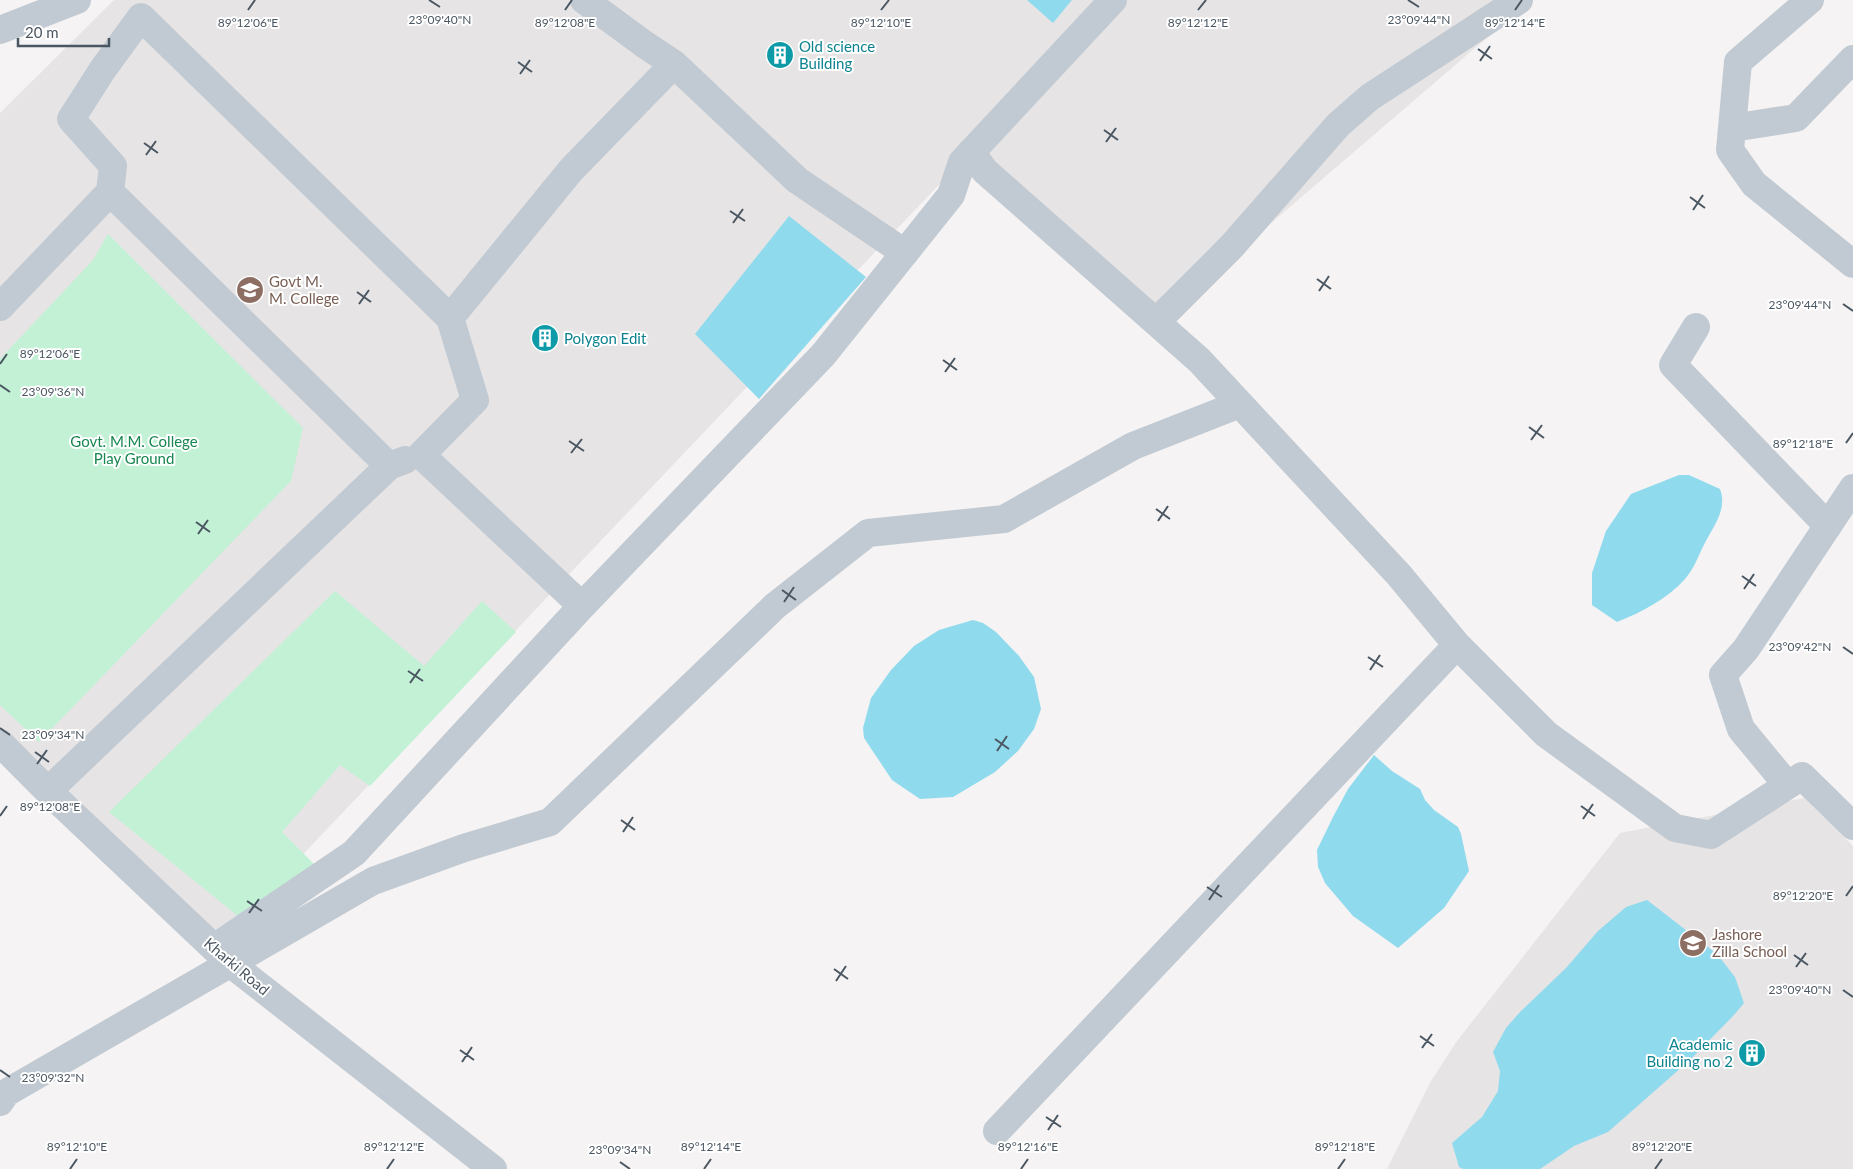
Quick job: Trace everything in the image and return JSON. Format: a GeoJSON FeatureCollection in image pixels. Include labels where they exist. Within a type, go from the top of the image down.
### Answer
{"type":"FeatureCollection","features":[{"type":"Feature","properties":{"kind":"street"},"geometry":{"type":"LineString","coordinates":[[0,30],[77,0]]}},
{"type":"Feature","properties":{"kind":"street"},"geometry":{"type":"LineString","coordinates":[[584,0],[674,64],[797,180],[905,252]]}},
{"type":"Feature","properties":{"kind":"street"},"geometry":{"type":"LineString","coordinates":[[223,956],[354,853],[582,606],[823,355],[952,195],[962,162],[970,152],[1113,0]]}},
{"type":"Feature","properties":{"kind":"street"},"geometry":{"type":"LineString","coordinates":[[1156,322],[1232,246],[1338,125],[1370,97],[1519,0]]}},
{"type":"Feature","properties":{"kind":"street"},"geometry":{"type":"LineString","coordinates":[[1810,0],[1738,62],[1730,150],[1754,184],[1853,264]]}},
{"type":"Feature","properties":{"kind":"street"},"geometry":{"type":"LineString","coordinates":[[0,306],[110,192],[113,166],[71,119],[103,69],[141,17],[450,318],[475,400],[421,455],[389,466],[48,791]]}},
{"type":"Feature","properties":{"kind":"street"},"geometry":{"type":"LineString","coordinates":[[1732,128],[1796,118],[1853,59]]}},
{"type":"Feature","properties":{"kind":"street"},"geometry":{"type":"LineString","coordinates":[[450,318],[571,170],[674,64]]}},
{"type":"Feature","properties":{"kind":"street"},"geometry":{"type":"LineString","coordinates":[[970,152],[985,171],[1199,360],[1399,575],[1457,645],[1546,734],[1675,828],[1711,835],[1802,776],[1853,826]]}},
{"type":"Feature","properties":{"kind":"street"},"geometry":{"type":"LineString","coordinates":[[110,192],[389,466]]}},
{"type":"Feature","properties":{"kind":"street"},"geometry":{"type":"LineString","coordinates":[[1696,327],[1673,365],[1828,526]]}},
{"type":"Feature","properties":{"kind":"street"},"geometry":{"type":"LineString","coordinates":[[0,1102],[6,1093],[223,956],[373,881],[464,848],[550,822],[775,606],[868,533],[1004,519],[1133,446],[1240,404]]}},
{"type":"Feature","properties":{"kind":"street"},"geometry":{"type":"LineString","coordinates":[[421,455],[582,606]]}},
{"type":"Feature","properties":{"kind":"street"},"geometry":{"type":"LineString","coordinates":[[1779,775],[1741,729],[1723,676],[1746,649],[1853,488]]}},
{"type":"Feature","properties":{"kind":"street"},"geometry":{"type":"LineString","coordinates":[[997,1131],[1457,645]]}},
{"type":"Feature","properties":{"kind":"street","name":"Kharki Road"},"geometry":{"type":"LineString","coordinates":[[0,743],[48,791],[223,956],[493,1169]]}},
{"type":"Feature","properties":{"kind":"shaded area"},"geometry":{"type":"Polygon","coordinates":[[[114,0],[1531,0],[1156,322],[970,152],[214,948],[0,742],[0,113],[114,0]]]}},
{"type":"Feature","properties":{"kind":"shaded area","name":"Jashore Zilla School"},"geometry":{"type":"Polygon","coordinates":[[[1804,798],[1853,846],[1853,1169],[1387,1169],[1431,1081],[1457,1041],[1620,833],[1804,798]]]}},
{"type":"Feature","properties":{"kind":"green space","name":"Govt. M.M. College Play Ground"},"geometry":{"type":"Polygon","coordinates":[[[108,234],[303,428],[291,481],[39,742],[0,705],[0,359],[93,260],[108,234]]]}},
{"type":"Feature","properties":{"kind":"green space"},"geometry":{"type":"Polygon","coordinates":[[[335,591],[424,666],[482,601],[516,632],[370,786],[340,765],[282,832],[318,868],[238,916],[109,812],[335,591]]]}},
{"type":"Feature","properties":{"kind":"water"},"geometry":{"type":"Polygon","coordinates":[[[1027,0],[1072,0],[1053,23],[1027,0]]]}},
{"type":"Feature","properties":{"kind":"water"},"geometry":{"type":"Polygon","coordinates":[[[789,216],[866,277],[759,399],[695,334],[789,216]]]}},
{"type":"Feature","properties":{"kind":"water"},"geometry":{"type":"Polygon","coordinates":[[[1679,475],[1689,475],[1720,489],[1722,502],[1717,521],[1692,570],[1685,579],[1654,604],[1617,622],[1592,605],[1592,573],[1606,531],[1631,494],[1679,475]]]}},
{"type":"Feature","properties":{"kind":"water"},"geometry":{"type":"Polygon","coordinates":[[[973,620],[983,623],[996,632],[1019,656],[1034,677],[1041,709],[1034,729],[1018,751],[995,772],[953,797],[920,799],[892,780],[864,738],[863,728],[871,698],[891,670],[914,646],[939,630],[973,620]]]}},
{"type":"Feature","properties":{"kind":"water"},"geometry":{"type":"Polygon","coordinates":[[[1374,755],[1392,771],[1420,789],[1425,800],[1434,810],[1458,827],[1469,871],[1444,908],[1398,948],[1353,916],[1325,883],[1318,867],[1317,850],[1333,817],[1348,789],[1374,755]]]}},
{"type":"Feature","properties":{"kind":"water"},"geometry":{"type":"Polygon","coordinates":[[[1647,900],[1717,954],[1735,977],[1744,1003],[1691,1059],[1608,1132],[1574,1146],[1540,1169],[1463,1169],[1459,1167],[1452,1143],[1482,1117],[1498,1091],[1500,1071],[1493,1052],[1506,1028],[1566,968],[1598,931],[1626,907],[1647,900]]]}},
{"type":"Feature","properties":{"kind":"place","name":"Old science Building"},"geometry":{"type":"Point","coordinates":[780,55]}},
{"type":"Feature","properties":{"kind":"place","name":"Govt M. M. College"},"geometry":{"type":"Point","coordinates":[250,290]}},
{"type":"Feature","properties":{"kind":"place","name":"Polygon Edit"},"geometry":{"type":"Point","coordinates":[545,338]}},
{"type":"Feature","properties":{"kind":"place","name":"Jashore Zilla School"},"geometry":{"type":"Point","coordinates":[1693,943]}},
{"type":"Feature","properties":{"kind":"place","name":"Academic Building no 2"},"geometry":{"type":"Point","coordinates":[1752,1053]}}]}
